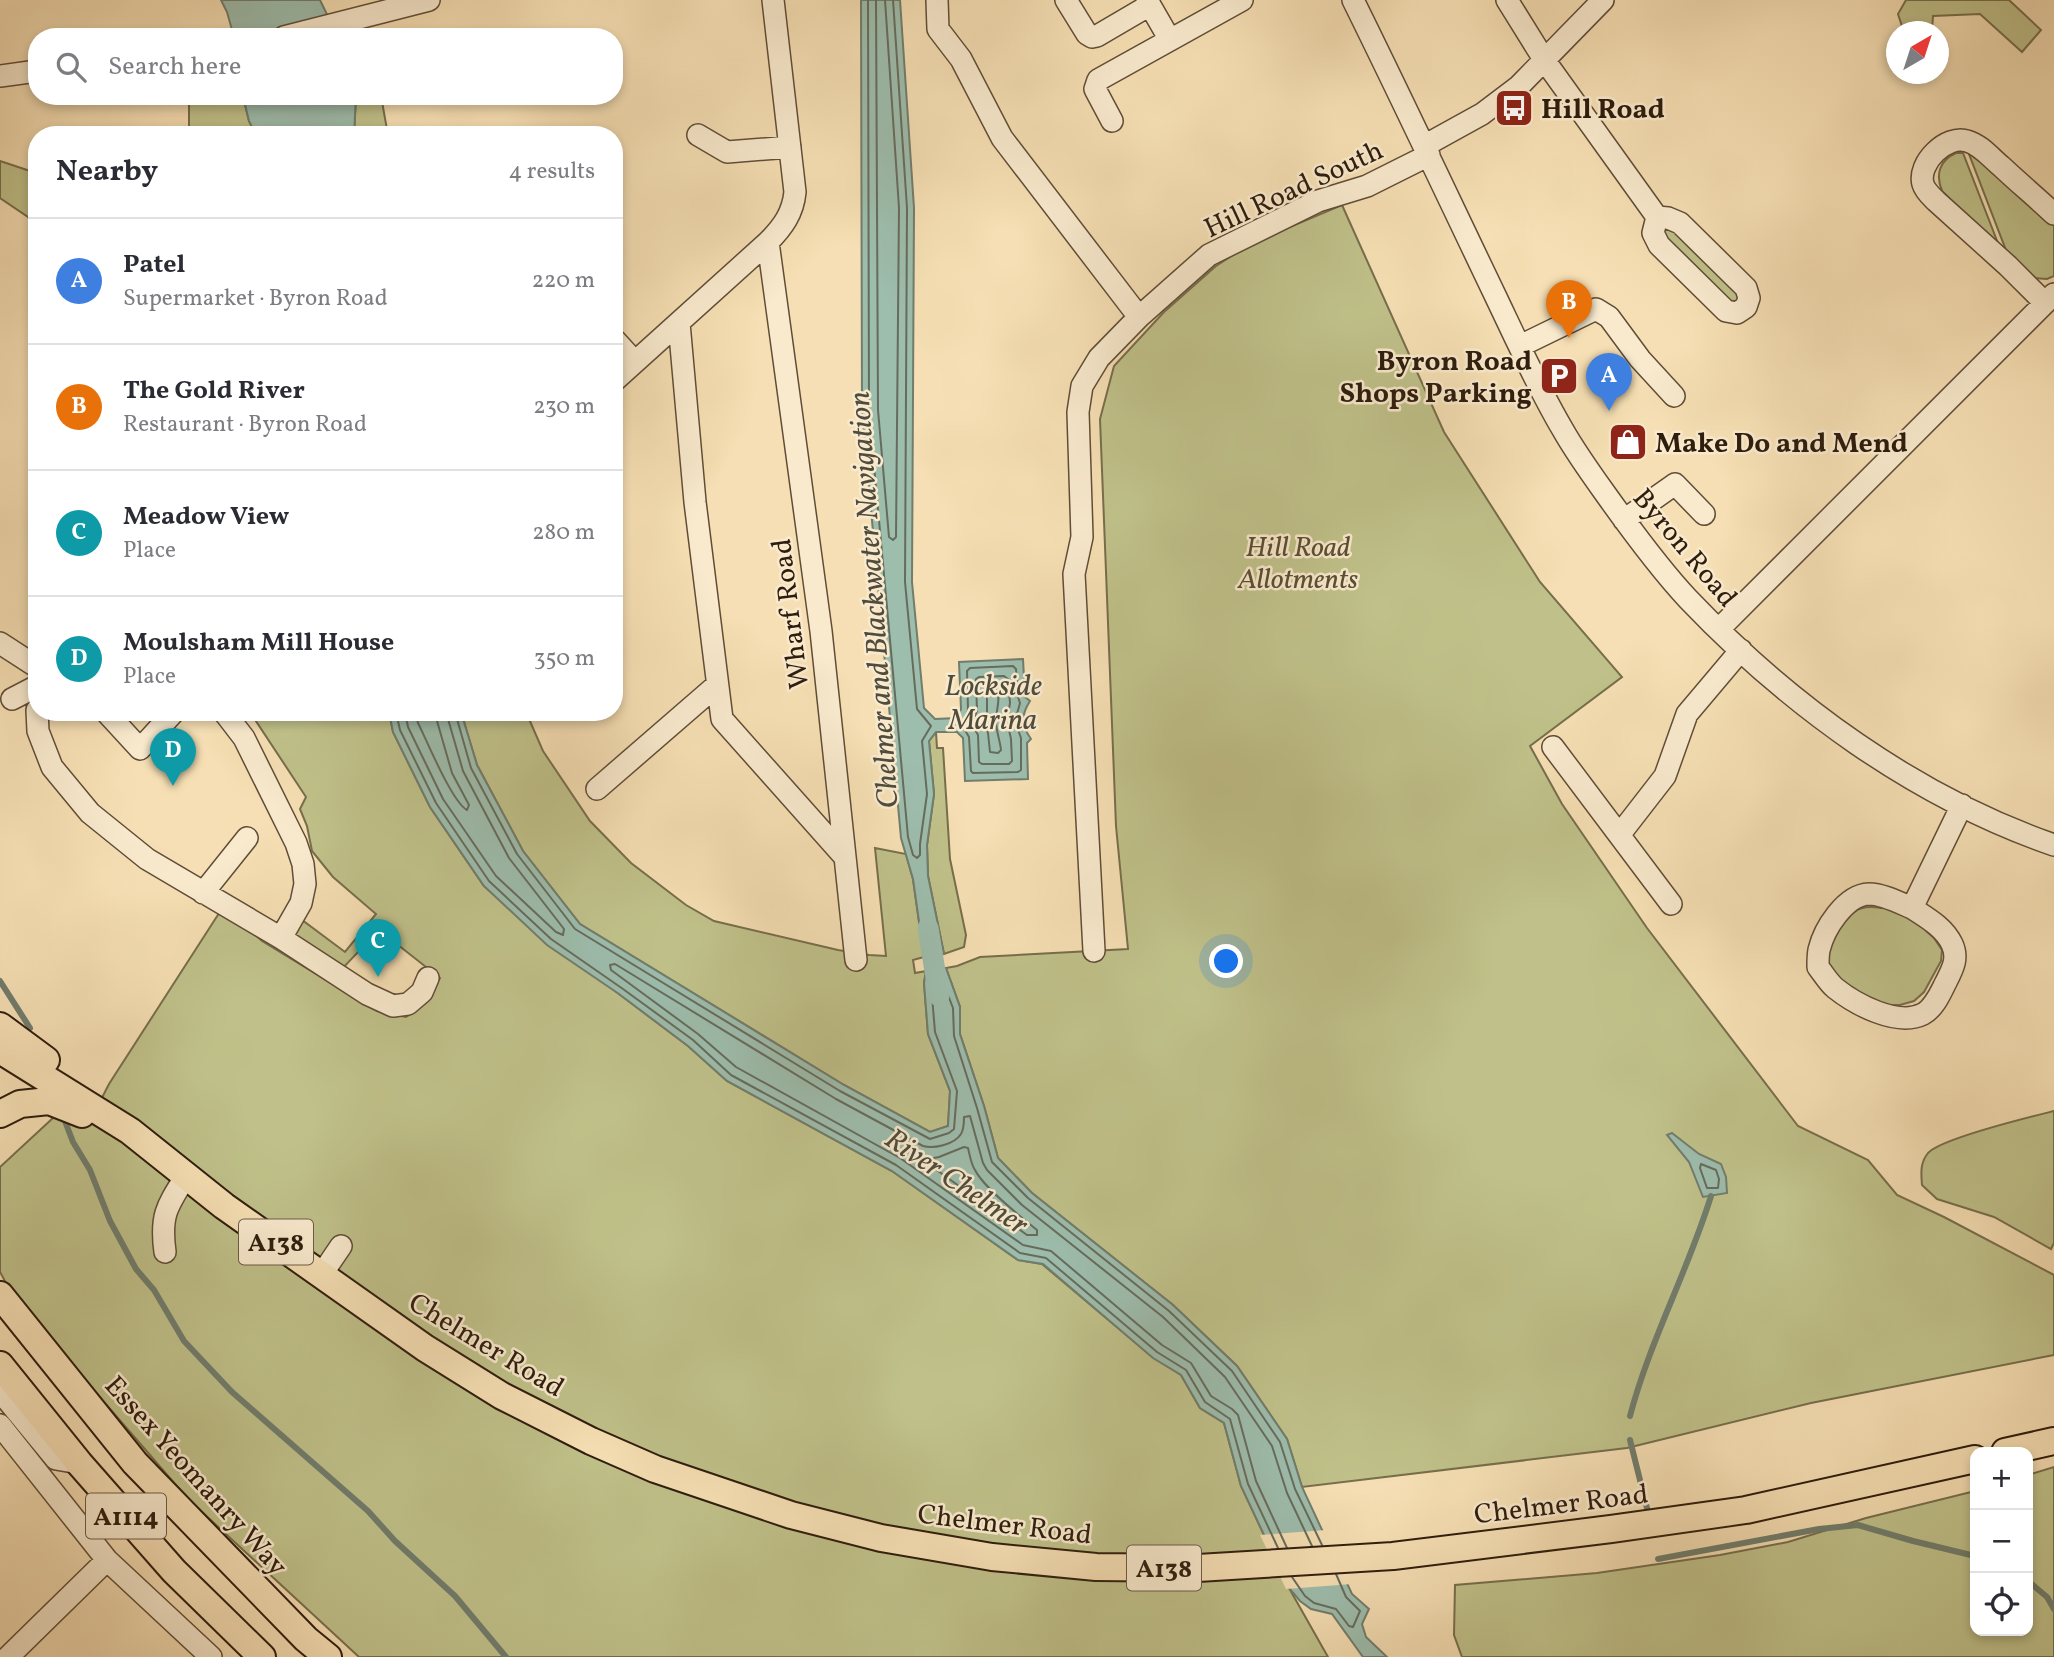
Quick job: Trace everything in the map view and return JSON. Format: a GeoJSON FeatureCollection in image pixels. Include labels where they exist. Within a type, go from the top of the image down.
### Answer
{"type":"FeatureCollection","features":[{"type":"Feature","properties":{"kind":"main road","name":"A138"},"geometry":{"type":"LineString","coordinates":[[0,1026],[76,1083],[130,1131]]}},
{"type":"Feature","properties":{"kind":"main road","name":"Chelmer Road"},"geometry":{"type":"LineString","coordinates":[[0,1050],[130,1131],[225,1206],[425,1348],[502,1396],[591,1441],[655,1469],[791,1515],[881,1538],[992,1557],[1096,1567],[1198,1569],[1393,1556],[1746,1510],[1970,1460]]}},
{"type":"Feature","properties":{"kind":"main road","name":"Chelmer Road"},"geometry":{"type":"LineString","coordinates":[[0,1114],[20,1104],[48,1101],[130,1131]]}},
{"type":"Feature","properties":{"kind":"main road","name":"Essex Yeomanry Way"},"geometry":{"type":"LineString","coordinates":[[0,1295],[135,1464],[306,1639],[328,1657]]}},
{"type":"Feature","properties":{"kind":"main road","name":"A1114"},"geometry":{"type":"LineString","coordinates":[[0,1365],[79,1463],[174,1570],[262,1657]]}},
{"type":"Feature","properties":{"kind":"main road"},"geometry":{"type":"LineString","coordinates":[[2028,1447],[2054,1441]]}},
{"type":"Feature","properties":{"kind":"street"},"geometry":{"type":"LineString","coordinates":[[320,28],[429,0]]}},
{"type":"Feature","properties":{"kind":"street"},"geometry":{"type":"LineString","coordinates":[[623,372],[768,242],[794,207],[794,173],[773,0]]}},
{"type":"Feature","properties":{"kind":"street"},"geometry":{"type":"LineString","coordinates":[[937,0],[937,29],[961,59],[1002,138],[1139,317]]}},
{"type":"Feature","properties":{"kind":"street"},"geometry":{"type":"LineString","coordinates":[[1066,0],[1087,34],[1092,37],[1149,3],[1163,43]]}},
{"type":"Feature","properties":{"kind":"street"},"geometry":{"type":"LineString","coordinates":[[1112,121],[1095,89],[1098,80],[1242,0]]}},
{"type":"Feature","properties":{"kind":"street","name":"Byron Road"},"geometry":{"type":"LineString","coordinates":[[1353,0],[1520,346],[1546,388],[1562,430],[1587,457],[1624,520],[1686,597],[1777,682],[1870,753],[1962,806],[2054,845]]}},
{"type":"Feature","properties":{"kind":"street"},"geometry":{"type":"LineString","coordinates":[[1507,0],[1545,61],[1657,217],[1680,223],[1746,288],[1749,298],[1746,307],[1737,313],[1726,311],[1659,245],[1653,233],[1657,217]]}},
{"type":"Feature","properties":{"kind":"street"},"geometry":{"type":"LineString","coordinates":[[1427,150],[1519,86],[1603,0]]}},
{"type":"Feature","properties":{"kind":"street"},"geometry":{"type":"LineString","coordinates":[[0,76],[28,72]]}},
{"type":"Feature","properties":{"kind":"street"},"geometry":{"type":"LineString","coordinates":[[698,135],[727,152],[790,148]]}},
{"type":"Feature","properties":{"kind":"street"},"geometry":{"type":"LineString","coordinates":[[1718,629],[2049,299],[2008,266],[1927,191],[1923,173],[1935,153],[1954,140],[1967,141],[1983,150],[2054,214]]}},
{"type":"Feature","properties":{"kind":"street","name":"Hill Road South"},"geometry":{"type":"LineString","coordinates":[[1094,951],[1074,574],[1082,537],[1078,412],[1082,386],[1098,358],[1139,317],[1209,255],[1318,201],[1367,186],[1427,150]]}},
{"type":"Feature","properties":{"kind":"street","name":"Wharf Road"},"geometry":{"type":"LineString","coordinates":[[768,242],[821,631],[856,960]]}},
{"type":"Feature","properties":{"kind":"street"},"geometry":{"type":"LineString","coordinates":[[1520,346],[1596,309],[1609,317],[1648,369],[1674,396]]}},
{"type":"Feature","properties":{"kind":"street"},"geometry":{"type":"LineString","coordinates":[[679,323],[695,502],[722,719],[843,855]]}},
{"type":"Feature","properties":{"kind":"street"},"geometry":{"type":"LineString","coordinates":[[623,348],[635,362]]}},
{"type":"Feature","properties":{"kind":"street"},"geometry":{"type":"LineString","coordinates":[[1624,520],[1675,484],[1704,514]]}},
{"type":"Feature","properties":{"kind":"street"},"geometry":{"type":"LineString","coordinates":[[0,643],[28,661]]}},
{"type":"Feature","properties":{"kind":"street"},"geometry":{"type":"LineString","coordinates":[[1620,834],[1665,776],[1687,713],[1741,650]]}},
{"type":"Feature","properties":{"kind":"street"},"geometry":{"type":"LineString","coordinates":[[597,789],[717,685]]}},
{"type":"Feature","properties":{"kind":"street"},"geometry":{"type":"LineString","coordinates":[[12,699],[28,691]]}},
{"type":"Feature","properties":{"kind":"street"},"geometry":{"type":"LineString","coordinates":[[38,721],[38,731],[52,767],[90,813],[147,859],[281,938],[367,994],[393,1006],[408,1004],[422,992],[428,978]]}},
{"type":"Feature","properties":{"kind":"street"},"geometry":{"type":"LineString","coordinates":[[117,721],[140,749],[166,721]]}},
{"type":"Feature","properties":{"kind":"street"},"geometry":{"type":"LineString","coordinates":[[231,721],[244,738],[296,843],[303,864],[305,884],[301,903],[281,938]]}},
{"type":"Feature","properties":{"kind":"street"},"geometry":{"type":"LineString","coordinates":[[1553,747],[1671,904]]}},
{"type":"Feature","properties":{"kind":"street"},"geometry":{"type":"LineString","coordinates":[[1912,908],[1962,806]]}},
{"type":"Feature","properties":{"kind":"street"},"geometry":{"type":"LineString","coordinates":[[203,893],[247,838]]}},
{"type":"Feature","properties":{"kind":"street"},"geometry":{"type":"LineString","coordinates":[[1869,894],[1912,908],[1938,925],[1952,944],[1956,963],[1934,1004],[1925,1013],[1909,1018],[1887,1016],[1861,1004],[1833,986],[1818,967],[1819,949],[1836,914],[1851,901],[1869,894]]}},
{"type":"Feature","properties":{"kind":"street"},"geometry":{"type":"LineString","coordinates":[[165,1252],[162,1232],[164,1217],[169,1202],[186,1176]]}},
{"type":"Feature","properties":{"kind":"street"},"geometry":{"type":"LineString","coordinates":[[322,1274],[341,1246]]}},
{"type":"Feature","properties":{"kind":"street"},"geometry":{"type":"LineString","coordinates":[[0,1391],[56,1459],[79,1463]]}},
{"type":"Feature","properties":{"kind":"street"},"geometry":{"type":"LineString","coordinates":[[0,1425],[107,1560],[211,1657]]}},
{"type":"Feature","properties":{"kind":"street"},"geometry":{"type":"LineString","coordinates":[[8,1657],[107,1560]]}},
{"type":"Feature","properties":{"kind":"green space"},"geometry":{"type":"Polygon","coordinates":[[[1906,0],[2009,0],[2041,30],[2022,52],[1980,14],[1933,16],[1933,21],[1900,21],[1898,14],[1906,0]]]}},
{"type":"Feature","properties":{"kind":"green space"},"geometry":{"type":"Polygon","coordinates":[[[189,105],[245,105],[252,126],[189,126],[189,105]]]}},
{"type":"Feature","properties":{"kind":"green space"},"geometry":{"type":"Polygon","coordinates":[[[356,105],[383,105],[386,126],[354,126],[356,105]]]}},
{"type":"Feature","properties":{"kind":"green space"},"geometry":{"type":"Polygon","coordinates":[[[1956,153],[1963,153],[2001,251],[1942,191],[1940,168],[1956,153]]]}},
{"type":"Feature","properties":{"kind":"green space"},"geometry":{"type":"Polygon","coordinates":[[[1969,154],[1975,156],[2054,221],[2054,276],[2047,279],[2033,278],[2009,258],[1969,154]]]}},
{"type":"Feature","properties":{"kind":"green space"},"geometry":{"type":"Polygon","coordinates":[[[0,161],[28,170],[28,217],[0,198],[0,161]]]}},
{"type":"Feature","properties":{"kind":"green space","name":"Hill Road Allotments"},"geometry":{"type":"Polygon","coordinates":[[[1342,205],[1444,432],[1540,582],[1622,677],[1530,746],[1562,804],[1647,928],[1798,1126],[1868,1160],[1897,1195],[2054,1275],[2054,1355],[1811,1403],[1627,1448],[1302,1487],[1287,1439],[1237,1366],[1173,1305],[1032,1193],[998,1158],[960,1034],[960,1007],[946,968],[980,957],[1128,949],[1116,826],[1100,419],[1114,366],[1164,312],[1216,266],[1250,244],[1342,205]]]}},
{"type":"Feature","properties":{"kind":"green space"},"geometry":{"type":"Polygon","coordinates":[[[1668,225],[1740,292],[1736,305],[1728,304],[1665,242],[1662,227],[1668,225]]]}},
{"type":"Feature","properties":{"kind":"green space"},"geometry":{"type":"Polygon","coordinates":[[[256,721],[391,721],[393,732],[430,807],[484,886],[688,1046],[727,1081],[892,1171],[1018,1260],[1042,1264],[1150,1355],[1181,1375],[1200,1408],[1224,1423],[1241,1486],[1289,1588],[1328,1657],[359,1657],[188,1499],[14,1298],[0,1272],[0,1167],[53,1118],[63,1116],[88,1125],[109,1084],[223,907],[262,941],[377,1011],[406,1017],[427,1002],[440,978],[379,930],[341,970],[292,934],[302,920],[345,952],[376,914],[333,877],[312,851],[300,809],[306,797],[256,721]]]}},
{"type":"Feature","properties":{"kind":"green space"},"geometry":{"type":"Polygon","coordinates":[[[464,721],[530,721],[543,751],[590,821],[631,863],[686,905],[714,921],[838,950],[886,956],[875,848],[906,854],[913,879],[924,957],[913,960],[915,973],[926,971],[924,983],[928,1034],[950,1091],[948,1126],[930,1132],[844,1085],[580,924],[523,851],[477,765],[464,721]]]}},
{"type":"Feature","properties":{"kind":"green space"},"geometry":{"type":"Polygon","coordinates":[[[936,732],[937,748],[943,748],[950,859],[966,935],[964,947],[944,954],[928,876],[927,845],[934,794],[929,741],[936,732]]]}},
{"type":"Feature","properties":{"kind":"green space"},"geometry":{"type":"Polygon","coordinates":[[[1882,904],[1927,927],[1926,931],[1942,950],[1941,961],[1924,992],[1914,1001],[1900,1005],[1882,1005],[1841,982],[1828,963],[1827,942],[1849,915],[1862,908],[1881,908],[1882,904]]]}},
{"type":"Feature","properties":{"kind":"green space"},"geometry":{"type":"Polygon","coordinates":[[[2054,1111],[2054,1243],[2051,1249],[1994,1217],[1937,1199],[1922,1185],[1924,1161],[1928,1153],[1936,1147],[1987,1129],[2054,1111]]]}},
{"type":"Feature","properties":{"kind":"green space"},"geometry":{"type":"Polygon","coordinates":[[[2054,1467],[2054,1657],[1462,1657],[1454,1635],[1455,1585],[1597,1573],[1720,1555],[1788,1542],[1866,1518],[1970,1492],[1970,1636],[2033,1636],[2033,1473],[2054,1467]]]}},
{"type":"Feature","properties":{"kind":"water"},"geometry":{"type":"Polygon","coordinates":[[[221,0],[320,0],[334,28],[231,28],[221,0]]]}},
{"type":"Feature","properties":{"kind":"water","name":"Lockside Marina"},"geometry":{"type":"Polygon","coordinates":[[[861,0],[900,0],[914,208],[912,582],[924,708],[935,719],[957,718],[961,709],[959,662],[1023,659],[1025,697],[1030,701],[1023,720],[1031,739],[1027,743],[1028,779],[965,781],[963,738],[957,732],[936,732],[929,741],[934,794],[927,845],[928,876],[944,954],[924,957],[913,879],[901,838],[862,411],[861,0]]]}},
{"type":"Feature","properties":{"kind":"water"},"geometry":{"type":"Polygon","coordinates":[[[245,105],[356,105],[354,126],[252,126],[245,105]]]}},
{"type":"Feature","properties":{"kind":"water","name":"River Chelmer"},"geometry":{"type":"Polygon","coordinates":[[[391,721],[464,721],[477,765],[523,851],[580,924],[844,1085],[930,1132],[948,1126],[950,1091],[928,1034],[924,983],[926,971],[946,968],[960,1007],[960,1034],[998,1158],[1032,1193],[1173,1305],[1237,1366],[1287,1439],[1302,1487],[1352,1594],[1369,1609],[1362,1624],[1366,1637],[1387,1657],[1363,1657],[1332,1614],[1311,1609],[1289,1588],[1241,1486],[1224,1423],[1200,1408],[1181,1375],[1153,1358],[1043,1264],[1018,1260],[892,1171],[727,1081],[688,1046],[547,945],[484,886],[430,807],[393,732],[391,721]]]}},
{"type":"Feature","properties":{"kind":"water"},"geometry":{"type":"Polygon","coordinates":[[[1672,1133],[1699,1154],[1721,1164],[1726,1177],[1727,1193],[1703,1197],[1689,1162],[1667,1135],[1672,1133]]]}},
{"type":"Feature","properties":{"kind":"pier"},"geometry":{"type":"Polygon","coordinates":[[[1326,1530],[1352,1584],[1286,1589],[1260,1535],[1326,1530]]]}},
{"type":"Feature","properties":{"kind":"waterway","name":"Chelmer and Blackwater Navigation"},"geometry":{"type":"LineString","coordinates":[[928,928],[939,996]]}},
{"type":"Feature","properties":{"kind":"waterway"},"geometry":{"type":"LineString","coordinates":[[0,981],[30,1028]]}},
{"type":"Feature","properties":{"kind":"waterway"},"geometry":{"type":"LineString","coordinates":[[63,1116],[73,1142],[90,1170],[110,1221],[136,1269],[154,1290],[184,1341],[232,1392],[368,1511],[395,1541],[455,1596],[506,1657]]}},
{"type":"Feature","properties":{"kind":"waterway"},"geometry":{"type":"LineString","coordinates":[[1630,1416],[1648,1360],[1711,1196]]}},
{"type":"Feature","properties":{"kind":"waterway"},"geometry":{"type":"LineString","coordinates":[[1630,1440],[1649,1516]]}},
{"type":"Feature","properties":{"kind":"waterway"},"geometry":{"type":"LineString","coordinates":[[1658,1559],[1819,1529],[1858,1525],[1970,1555]]}},
{"type":"Feature","properties":{"kind":"waterway"},"geometry":{"type":"LineString","coordinates":[[2033,1585],[2047,1597],[2054,1609]]}},
{"type":"Feature","properties":{"kind":"place","name":"Hill Road"},"geometry":{"type":"Point","coordinates":[1514,108]}},
{"type":"Feature","properties":{"kind":"place","name":"The Gold River"},"geometry":{"type":"Point","coordinates":[1569,338]}},
{"type":"Feature","properties":{"kind":"place","name":"Byron Road Shops Parking"},"geometry":{"type":"Point","coordinates":[1559,376]}},
{"type":"Feature","properties":{"kind":"place","name":"Patel"},"geometry":{"type":"Point","coordinates":[1609,411]}},
{"type":"Feature","properties":{"kind":"place","name":"Make Do and Mend"},"geometry":{"type":"Point","coordinates":[1628,442]}},
{"type":"Feature","properties":{"kind":"place","name":"Moulsham Mill House"},"geometry":{"type":"Point","coordinates":[173,786]}},
{"type":"Feature","properties":{"kind":"place","name":"Meadow View"},"geometry":{"type":"Point","coordinates":[378,977]}}]}
